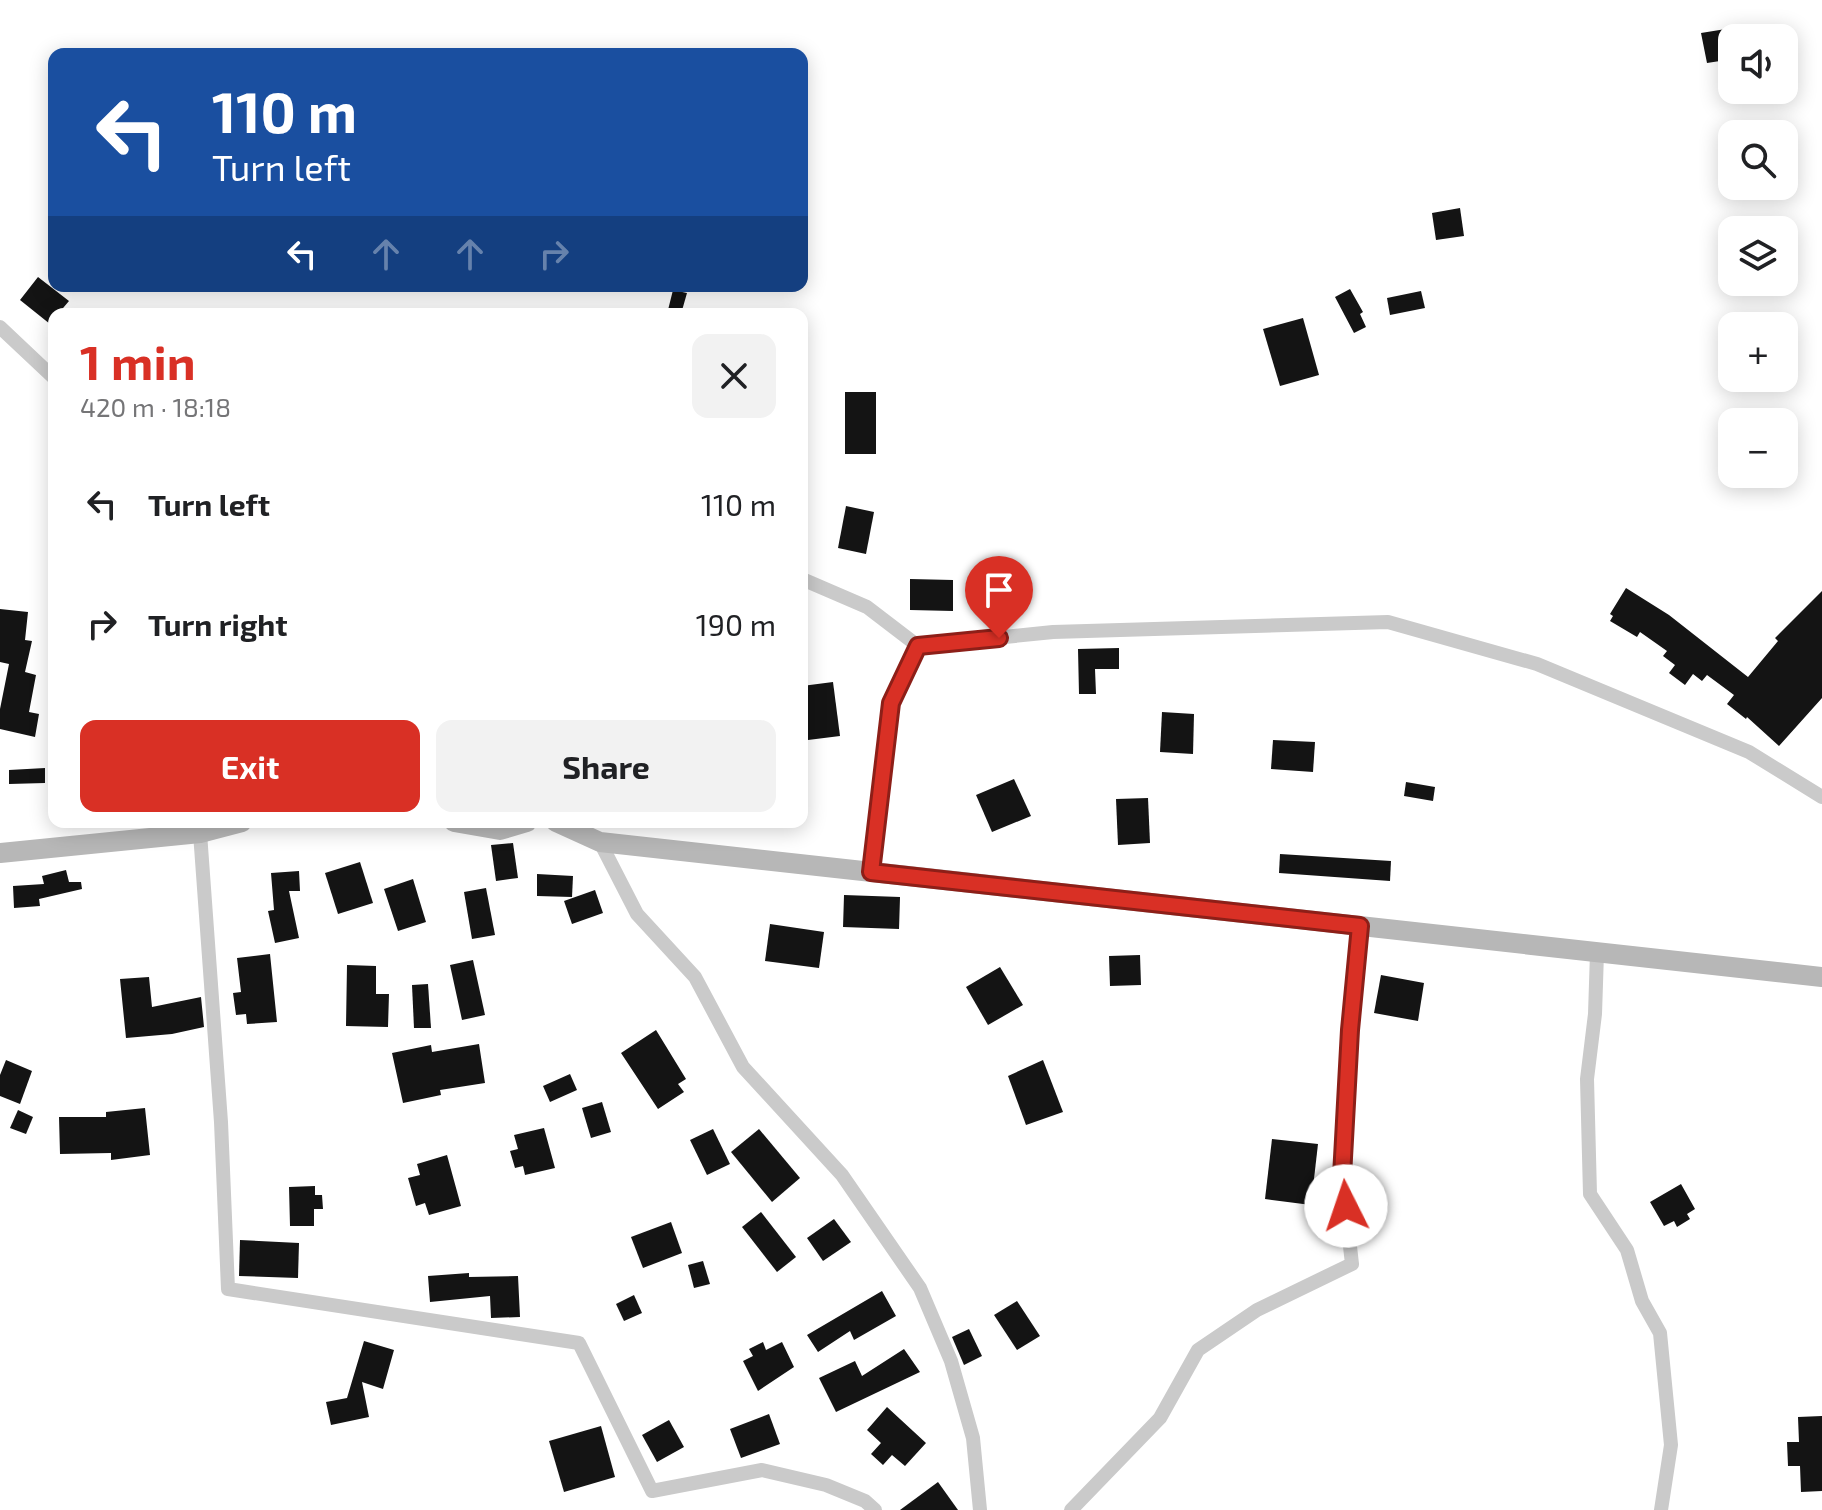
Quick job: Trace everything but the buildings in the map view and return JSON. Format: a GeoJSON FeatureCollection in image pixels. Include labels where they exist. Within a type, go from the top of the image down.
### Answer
{"type":"FeatureCollection","features":[{"type":"Feature","properties":{"kind":"street"},"geometry":{"type":"LineString","coordinates":[[0,327],[48,372]]}},
{"type":"Feature","properties":{"kind":"street"},"geometry":{"type":"LineString","coordinates":[[808,582],[867,607],[918,646],[1053,632],[1388,622],[1537,664],[1749,752],[1822,797]]}},
{"type":"Feature","properties":{"kind":"street"},"geometry":{"type":"LineString","coordinates":[[871,872],[891,703],[918,646]]}},
{"type":"Feature","properties":{"kind":"street"},"geometry":{"type":"LineString","coordinates":[[0,853],[200,833],[219,828]]}},
{"type":"Feature","properties":{"kind":"street"},"geometry":{"type":"LineString","coordinates":[[569,828],[600,842],[1822,977]]}},
{"type":"Feature","properties":{"kind":"street"},"geometry":{"type":"LineString","coordinates":[[200,833],[221,1122],[228,1289],[579,1343],[652,1491],[762,1470],[826,1485],[865,1501],[875,1510]]}},
{"type":"Feature","properties":{"kind":"street"},"geometry":{"type":"LineString","coordinates":[[600,842],[637,914],[695,977],[743,1067],[842,1175],[920,1288],[951,1361],[973,1438],[980,1510]]}},
{"type":"Feature","properties":{"kind":"street"},"geometry":{"type":"LineString","coordinates":[[1071,1510],[1160,1418],[1198,1350],[1257,1310],[1352,1264],[1342,1176],[1350,1030],[1360,926]]}},
{"type":"Feature","properties":{"kind":"street"},"geometry":{"type":"LineString","coordinates":[[1597,953],[1595,1014],[1587,1079],[1590,1194],[1627,1250],[1642,1301],[1660,1333],[1671,1445],[1661,1510]]}},
{"type":"Feature","properties":{"kind":"route"},"geometry":{"type":"LineString","coordinates":[[999,638],[918,646],[891,703],[871,872],[1360,926],[1350,1030],[1342,1176],[1346,1206]]}}]}
